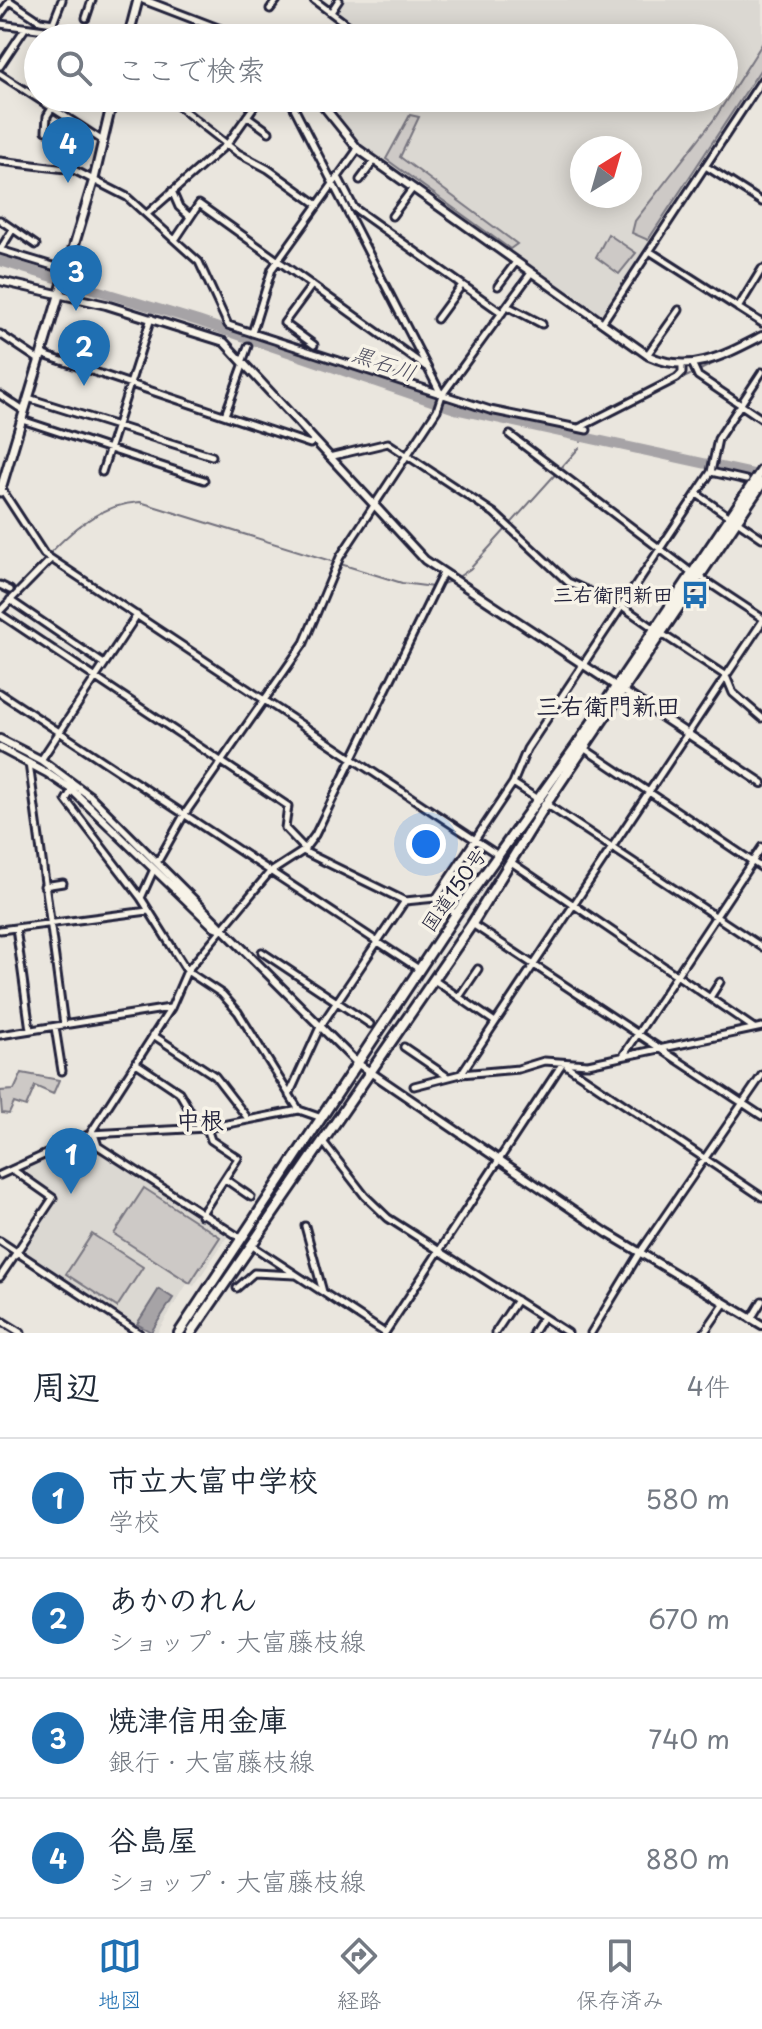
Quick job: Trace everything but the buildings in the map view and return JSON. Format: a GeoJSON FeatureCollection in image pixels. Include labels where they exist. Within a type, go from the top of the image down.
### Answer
{"type":"FeatureCollection","features":[{"type":"Feature","properties":{"kind":"highway","name":"国道150号"},"geometry":{"type":"LineString","coordinates":[[191,1333],[254,1247],[472,924],[511,862],[542,802],[659,631],[762,470]]}},
{"type":"Feature","properties":{"kind":"highway","name":"国道150号"},"geometry":{"type":"LineString","coordinates":[[179,1333],[239,1237],[456,914],[498,855],[585,749],[620,689]]}},
{"type":"Feature","properties":{"kind":"main road"},"geometry":{"type":"LineString","coordinates":[[132,24],[138,0]]}},
{"type":"Feature","properties":{"kind":"main road"},"geometry":{"type":"LineString","coordinates":[[1,488],[94,179],[110,112]]}},
{"type":"Feature","properties":{"kind":"street"},"geometry":{"type":"LineString","coordinates":[[0,15],[10,0],[40,21],[53,23],[61,1]]}},
{"type":"Feature","properties":{"kind":"street"},"geometry":{"type":"LineString","coordinates":[[86,18],[92,0]]}},
{"type":"Feature","properties":{"kind":"street"},"geometry":{"type":"LineString","coordinates":[[144,0],[207,24]]}},
{"type":"Feature","properties":{"kind":"street"},"geometry":{"type":"LineString","coordinates":[[270,9],[277,0]]}},
{"type":"Feature","properties":{"kind":"street"},"geometry":{"type":"LineString","coordinates":[[314,0],[344,24]]}},
{"type":"Feature","properties":{"kind":"street"},"geometry":{"type":"LineString","coordinates":[[331,12],[339,0]]}},
{"type":"Feature","properties":{"kind":"street"},"geometry":{"type":"LineString","coordinates":[[0,24],[24,30],[0,66]]}},
{"type":"Feature","properties":{"kind":"street"},"geometry":{"type":"LineString","coordinates":[[0,74],[24,90]]}},
{"type":"Feature","properties":{"kind":"street"},"geometry":{"type":"LineString","coordinates":[[602,324],[761,83]]}},
{"type":"Feature","properties":{"kind":"street"},"geometry":{"type":"LineString","coordinates":[[46,131],[50,112]]}},
{"type":"Feature","properties":{"kind":"street"},"geometry":{"type":"LineString","coordinates":[[58,112],[103,141]]}},
{"type":"Feature","properties":{"kind":"street"},"geometry":{"type":"LineString","coordinates":[[187,112],[318,205]]}},
{"type":"Feature","properties":{"kind":"street"},"geometry":{"type":"LineString","coordinates":[[147,214],[228,143],[250,112]]}},
{"type":"Feature","properties":{"kind":"street"},"geometry":{"type":"LineString","coordinates":[[297,112],[335,181],[442,395]]}},
{"type":"Feature","properties":{"kind":"street"},"geometry":{"type":"LineString","coordinates":[[329,112],[358,149],[647,355],[693,365],[727,354],[762,336]]}},
{"type":"Feature","properties":{"kind":"street"},"geometry":{"type":"LineString","coordinates":[[247,116],[269,132]]}},
{"type":"Feature","properties":{"kind":"street"},"geometry":{"type":"LineString","coordinates":[[252,333],[272,269],[358,149]]}},
{"type":"Feature","properties":{"kind":"street"},"geometry":{"type":"LineString","coordinates":[[0,161],[59,167],[94,179],[147,214],[199,262],[228,325],[490,410],[583,429],[677,378],[682,373],[682,365]]}},
{"type":"Feature","properties":{"kind":"street"},"geometry":{"type":"LineString","coordinates":[[360,180],[374,161]]}},
{"type":"Feature","properties":{"kind":"street"},"geometry":{"type":"LineString","coordinates":[[707,167],[762,202]]}},
{"type":"Feature","properties":{"kind":"street"},"geometry":{"type":"LineString","coordinates":[[335,181],[354,208],[502,313]]}},
{"type":"Feature","properties":{"kind":"street"},"geometry":{"type":"LineString","coordinates":[[392,216],[413,188]]}},
{"type":"Feature","properties":{"kind":"street"},"geometry":{"type":"LineString","coordinates":[[172,191],[179,207],[190,217]]}},
{"type":"Feature","properties":{"kind":"street"},"geometry":{"type":"LineString","coordinates":[[175,240],[199,204],[429,369]]}},
{"type":"Feature","properties":{"kind":"street"},"geometry":{"type":"LineString","coordinates":[[0,220],[36,245]]}},
{"type":"Feature","properties":{"kind":"street"},"geometry":{"type":"LineString","coordinates":[[13,229],[0,250],[66,271]]}},
{"type":"Feature","properties":{"kind":"street"},"geometry":{"type":"LineString","coordinates":[[651,252],[762,323]]}},
{"type":"Feature","properties":{"kind":"street"},"geometry":{"type":"LineString","coordinates":[[498,286],[516,262]]}},
{"type":"Feature","properties":{"kind":"street"},"geometry":{"type":"LineString","coordinates":[[738,308],[762,269]]}},
{"type":"Feature","properties":{"kind":"street"},"geometry":{"type":"LineString","coordinates":[[158,861],[184,815],[304,643],[337,562],[437,410],[442,395],[531,273]]}},
{"type":"Feature","properties":{"kind":"street"},"geometry":{"type":"LineString","coordinates":[[0,281],[60,291],[224,342],[413,550],[443,573],[762,783]]}},
{"type":"Feature","properties":{"kind":"street"},"geometry":{"type":"LineString","coordinates":[[312,285],[284,323],[314,345]]}},
{"type":"Feature","properties":{"kind":"street"},"geometry":{"type":"LineString","coordinates":[[437,319],[462,285]]}},
{"type":"Feature","properties":{"kind":"street"},"geometry":{"type":"LineString","coordinates":[[507,306],[542,324]]}},
{"type":"Feature","properties":{"kind":"street"},"geometry":{"type":"LineString","coordinates":[[647,355],[679,310]]}},
{"type":"Feature","properties":{"kind":"street"},"geometry":{"type":"LineString","coordinates":[[102,472],[151,318]]}},
{"type":"Feature","properties":{"kind":"street"},"geometry":{"type":"LineString","coordinates":[[0,334],[40,357],[310,444],[314,440]]}},
{"type":"Feature","properties":{"kind":"street"},"geometry":{"type":"LineString","coordinates":[[225,415],[248,346]]}},
{"type":"Feature","properties":{"kind":"street"},"geometry":{"type":"LineString","coordinates":[[693,365],[698,376],[762,419]]}},
{"type":"Feature","properties":{"kind":"street"},"geometry":{"type":"LineString","coordinates":[[436,898],[513,783],[527,749],[711,472],[718,439],[762,372]]}},
{"type":"Feature","properties":{"kind":"street"},"geometry":{"type":"LineString","coordinates":[[0,395],[23,416],[109,449],[204,480]]}},
{"type":"Feature","properties":{"kind":"street"},"geometry":{"type":"LineString","coordinates":[[28,398],[212,456]]}},
{"type":"Feature","properties":{"kind":"street"},"geometry":{"type":"LineString","coordinates":[[461,1074],[762,620],[659,550],[510,435]]}},
{"type":"Feature","properties":{"kind":"street"},"geometry":{"type":"LineString","coordinates":[[329,457],[388,443],[509,526],[568,582],[622,606],[726,676],[733,693],[762,718]]}},
{"type":"Feature","properties":{"kind":"street"},"geometry":{"type":"LineString","coordinates":[[711,472],[754,481]]}},
{"type":"Feature","properties":{"kind":"street"},"geometry":{"type":"LineString","coordinates":[[1,488],[49,558],[498,855]]}},
{"type":"Feature","properties":{"kind":"street"},"geometry":{"type":"LineString","coordinates":[[697,494],[762,538]]}},
{"type":"Feature","properties":{"kind":"street"},"geometry":{"type":"LineString","coordinates":[[49,558],[0,613],[288,806],[285,828],[304,850],[405,901],[436,898],[456,914]]}},
{"type":"Feature","properties":{"kind":"street"},"geometry":{"type":"LineString","coordinates":[[92,1134],[171,1008],[187,971],[269,873],[304,850],[443,573]]}},
{"type":"Feature","properties":{"kind":"street"},"geometry":{"type":"LineString","coordinates":[[0,585],[10,590]]}},
{"type":"Feature","properties":{"kind":"street"},"geometry":{"type":"LineString","coordinates":[[10,600],[104,664]]}},
{"type":"Feature","properties":{"kind":"street"},"geometry":{"type":"LineString","coordinates":[[41,760],[137,615]]}},
{"type":"Feature","properties":{"kind":"street"},"geometry":{"type":"LineString","coordinates":[[0,693],[419,969]]}},
{"type":"Feature","properties":{"kind":"street"},"geometry":{"type":"LineString","coordinates":[[0,739],[41,760],[90,796],[357,1063],[639,1254],[762,1325]]}},
{"type":"Feature","properties":{"kind":"street"},"geometry":{"type":"LineString","coordinates":[[0,748],[72,790],[213,926],[223,930]]}},
{"type":"Feature","properties":{"kind":"street"},"geometry":{"type":"LineString","coordinates":[[585,749],[762,868]]}},
{"type":"Feature","properties":{"kind":"street"},"geometry":{"type":"LineString","coordinates":[[29,763],[64,1025]]}},
{"type":"Feature","properties":{"kind":"street"},"geometry":{"type":"LineString","coordinates":[[513,783],[762,947]]}},
{"type":"Feature","properties":{"kind":"street"},"geometry":{"type":"LineString","coordinates":[[72,790],[66,800],[141,898],[187,971],[222,994],[238,1012],[299,1110]]}},
{"type":"Feature","properties":{"kind":"street"},"geometry":{"type":"LineString","coordinates":[[623,1056],[762,847]]}},
{"type":"Feature","properties":{"kind":"street"},"geometry":{"type":"LineString","coordinates":[[511,862],[754,1028]]}},
{"type":"Feature","properties":{"kind":"street"},"geometry":{"type":"LineString","coordinates":[[141,898],[154,869]]}},
{"type":"Feature","properties":{"kind":"street"},"geometry":{"type":"LineString","coordinates":[[44,886],[63,883]]}},
{"type":"Feature","properties":{"kind":"street"},"geometry":{"type":"LineString","coordinates":[[289,1096],[320,1027],[405,901]]}},
{"type":"Feature","properties":{"kind":"street"},"geometry":{"type":"LineString","coordinates":[[0,930],[148,911]]}},
{"type":"Feature","properties":{"kind":"street"},"geometry":{"type":"LineString","coordinates":[[472,924],[762,1116]]}},
{"type":"Feature","properties":{"kind":"street"},"geometry":{"type":"LineString","coordinates":[[16,928],[30,1030]]}},
{"type":"Feature","properties":{"kind":"street"},"geometry":{"type":"LineString","coordinates":[[262,952],[370,1024]]}},
{"type":"Feature","properties":{"kind":"street"},"geometry":{"type":"LineString","coordinates":[[459,997],[478,969]]}},
{"type":"Feature","properties":{"kind":"street"},"geometry":{"type":"LineString","coordinates":[[434,980],[495,1022]]}},
{"type":"Feature","properties":{"kind":"street"},"geometry":{"type":"LineString","coordinates":[[711,996],[720,982]]}},
{"type":"Feature","properties":{"kind":"street"},"geometry":{"type":"LineString","coordinates":[[0,1035],[171,1008]]}},
{"type":"Feature","properties":{"kind":"street"},"geometry":{"type":"LineString","coordinates":[[55,1027],[62,1071]]}},
{"type":"Feature","properties":{"kind":"street"},"geometry":{"type":"LineString","coordinates":[[414,1086],[461,1074],[505,1072],[544,1061],[564,1065],[623,1056],[658,1046],[762,1027]]}},
{"type":"Feature","properties":{"kind":"street"},"geometry":{"type":"LineString","coordinates":[[153,1035],[215,1076],[249,1120]]}},
{"type":"Feature","properties":{"kind":"street"},"geometry":{"type":"LineString","coordinates":[[404,1047],[449,1077]]}},
{"type":"Feature","properties":{"kind":"street"},"geometry":{"type":"LineString","coordinates":[[136,1063],[179,1092],[211,1140],[238,1158],[201,1215]]}},
{"type":"Feature","properties":{"kind":"street"},"geometry":{"type":"LineString","coordinates":[[564,1065],[762,1197]]}},
{"type":"Feature","properties":{"kind":"street"},"geometry":{"type":"LineString","coordinates":[[254,1247],[385,1333],[564,1065]]}},
{"type":"Feature","properties":{"kind":"street"},"geometry":{"type":"LineString","coordinates":[[591,1333],[639,1254],[762,1075]]}},
{"type":"Feature","properties":{"kind":"street"},"geometry":{"type":"LineString","coordinates":[[0,1175],[92,1134],[203,1128],[299,1110],[319,1117]]}},
{"type":"Feature","properties":{"kind":"street"},"geometry":{"type":"LineString","coordinates":[[92,1134],[98,1146],[239,1237]]}},
{"type":"Feature","properties":{"kind":"street"},"geometry":{"type":"LineString","coordinates":[[324,1143],[376,1207],[568,1333]]}},
{"type":"Feature","properties":{"kind":"street"},"geometry":{"type":"LineString","coordinates":[[0,1277],[53,1198],[12,1170]]}},
{"type":"Feature","properties":{"kind":"street"},"geometry":{"type":"LineString","coordinates":[[225,1179],[251,1197]]}},
{"type":"Feature","properties":{"kind":"street"},"geometry":{"type":"LineString","coordinates":[[305,1226],[323,1293]]}},
{"type":"Feature","properties":{"kind":"street"},"geometry":{"type":"LineString","coordinates":[[0,1241],[139,1333]]}},
{"type":"Feature","properties":{"kind":"street"},"geometry":{"type":"LineString","coordinates":[[237,1288],[254,1273],[296,1275]]}},
{"type":"Feature","properties":{"kind":"street"},"geometry":{"type":"LineString","coordinates":[[495,1333],[517,1300]]}},
{"type":"Feature","properties":{"kind":"street"},"geometry":{"type":"LineString","coordinates":[[751,1319],[762,1301]]}},
{"type":"Feature","properties":{"kind":"street"},"geometry":{"type":"LineString","coordinates":[[704,1333],[724,1304]]}},
{"type":"Feature","properties":{"kind":"street"},"geometry":{"type":"LineString","coordinates":[[533,1333],[543,1317]]}},
{"type":"Feature","properties":{"kind":"street"},"geometry":{"type":"LineString","coordinates":[[0,1320],[21,1333]]}},
{"type":"Feature","properties":{"kind":"shaded area"},"geometry":{"type":"Polygon","coordinates":[[[342,0],[762,0],[762,73],[738,110],[738,24],[356,24],[336,10],[342,0]]]}},
{"type":"Feature","properties":{"kind":"shaded area"},"geometry":{"type":"Polygon","coordinates":[[[762,44],[762,67],[738,103],[738,82],[762,44]]]}},
{"type":"Feature","properties":{"kind":"shaded area"},"geometry":{"type":"Polygon","coordinates":[[[334,112],[737,112],[650,246],[604,312],[597,314],[361,144],[334,112]]]}},
{"type":"Feature","properties":{"kind":"shaded area"},"geometry":{"type":"Polygon","coordinates":[[[719,112],[732,112],[648,240],[632,233],[635,221],[719,112]]]}},
{"type":"Feature","properties":{"kind":"shaded area"},"geometry":{"type":"Polygon","coordinates":[[[410,115],[419,117],[400,157],[517,244],[510,249],[386,159],[410,115]]]}},
{"type":"Feature","properties":{"kind":"shaded area"},"geometry":{"type":"Polygon","coordinates":[[[608,234],[636,253],[619,274],[596,257],[608,234]]]}},
{"type":"Feature","properties":{"kind":"shaded area"},"geometry":{"type":"Polygon","coordinates":[[[22,1073],[59,1080],[53,1094],[35,1086],[26,1107],[14,1103],[9,1114],[2,1113],[0,1091],[14,1090],[22,1073]]]}},
{"type":"Feature","properties":{"kind":"shaded area"},"geometry":{"type":"Polygon","coordinates":[[[84,1139],[229,1234],[194,1286],[187,1284],[157,1333],[149,1333],[20,1251],[56,1197],[33,1177],[18,1170],[84,1139]]]}},
{"type":"Feature","properties":{"kind":"shaded area"},"geometry":{"type":"Polygon","coordinates":[[[144,1188],[220,1237],[190,1283],[114,1234],[144,1188]]]}},
{"type":"Feature","properties":{"kind":"shaded area"},"geometry":{"type":"Polygon","coordinates":[[[92,1234],[143,1267],[117,1307],[66,1274],[92,1234]]]}},
{"type":"Feature","properties":{"kind":"shaded area"},"geometry":{"type":"Polygon","coordinates":[[[159,1289],[173,1298],[151,1332],[137,1324],[159,1289]]]}},
{"type":"Feature","properties":{"kind":"waterway"},"geometry":{"type":"LineString","coordinates":[[320,0],[329,6]]}},
{"type":"Feature","properties":{"kind":"waterway"},"geometry":{"type":"LineString","coordinates":[[336,11],[354,24]]}},
{"type":"Feature","properties":{"kind":"waterway"},"geometry":{"type":"LineString","coordinates":[[299,112],[439,381]]}},
{"type":"Feature","properties":{"kind":"waterway"},"geometry":{"type":"LineString","coordinates":[[657,253],[710,287]]}},
{"type":"Feature","properties":{"kind":"waterway","name":"黒石川"},"geometry":{"type":"LineString","coordinates":[[0,261],[198,321],[455,409],[762,476]]}},
{"type":"Feature","properties":{"kind":"waterway"},"geometry":{"type":"LineString","coordinates":[[716,290],[737,304]]}},
{"type":"Feature","properties":{"kind":"waterway"},"geometry":{"type":"LineString","coordinates":[[605,313],[618,295]]}},
{"type":"Feature","properties":{"kind":"waterway"},"geometry":{"type":"LineString","coordinates":[[742,307],[761,319]]}},
{"type":"Feature","properties":{"kind":"waterway"},"geometry":{"type":"LineString","coordinates":[[698,371],[762,340]]}},
{"type":"Feature","properties":{"kind":"waterway"},"geometry":{"type":"LineString","coordinates":[[644,397],[690,375]]}},
{"type":"Feature","properties":{"kind":"waterway","name":"黒石川"},"geometry":{"type":"LineString","coordinates":[[448,399],[455,409]]}},
{"type":"Feature","properties":{"kind":"waterway","name":"黒石川"},"geometry":{"type":"LineString","coordinates":[[581,442],[585,431]]}},
{"type":"Feature","properties":{"kind":"waterway"},"geometry":{"type":"LineString","coordinates":[[457,578],[470,569],[579,448]]}},
{"type":"Feature","properties":{"kind":"waterway"},"geometry":{"type":"LineString","coordinates":[[11,597],[53,551],[84,523],[120,505],[140,502],[402,583],[433,587],[451,581]]}},
{"type":"Feature","properties":{"kind":"waterway"},"geometry":{"type":"LineString","coordinates":[[63,569],[68,573]]}},
{"type":"Feature","properties":{"kind":"waterway"},"geometry":{"type":"LineString","coordinates":[[75,578],[80,581]]}},
{"type":"Feature","properties":{"kind":"waterway"},"geometry":{"type":"LineString","coordinates":[[138,620],[256,699]]}},
{"type":"Feature","properties":{"kind":"waterway"},"geometry":{"type":"LineString","coordinates":[[265,705],[343,757]]}},
{"type":"Feature","properties":{"kind":"waterway"},"geometry":{"type":"LineString","coordinates":[[357,766],[487,852]]}},
{"type":"Feature","properties":{"kind":"waterway"},"geometry":{"type":"LineString","coordinates":[[516,871],[564,902]]}},
{"type":"Feature","properties":{"kind":"waterway"},"geometry":{"type":"LineString","coordinates":[[579,912],[641,954]]}},
{"type":"Feature","properties":{"kind":"place","name":"谷島屋"},"geometry":{"type":"Point","coordinates":[68,183]}},
{"type":"Feature","properties":{"kind":"place","name":"焼津信用金庫"},"geometry":{"type":"Point","coordinates":[76,311]}},
{"type":"Feature","properties":{"kind":"place","name":"あかのれん"},"geometry":{"type":"Point","coordinates":[84,386]}},
{"type":"Feature","properties":{"kind":"place","name":"三右衛門新田"},"geometry":{"type":"Point","coordinates":[695,595]}},
{"type":"Feature","properties":{"kind":"place","name":"市立大富中学校"},"geometry":{"type":"Point","coordinates":[71,1194]}},
{"type":"Feature","properties":{"kind":"district","name":"三右衛門新田"},"geometry":{"type":"Point","coordinates":[608,707]}},
{"type":"Feature","properties":{"kind":"district","name":"中根"},"geometry":{"type":"Point","coordinates":[200,1121]}}]}
